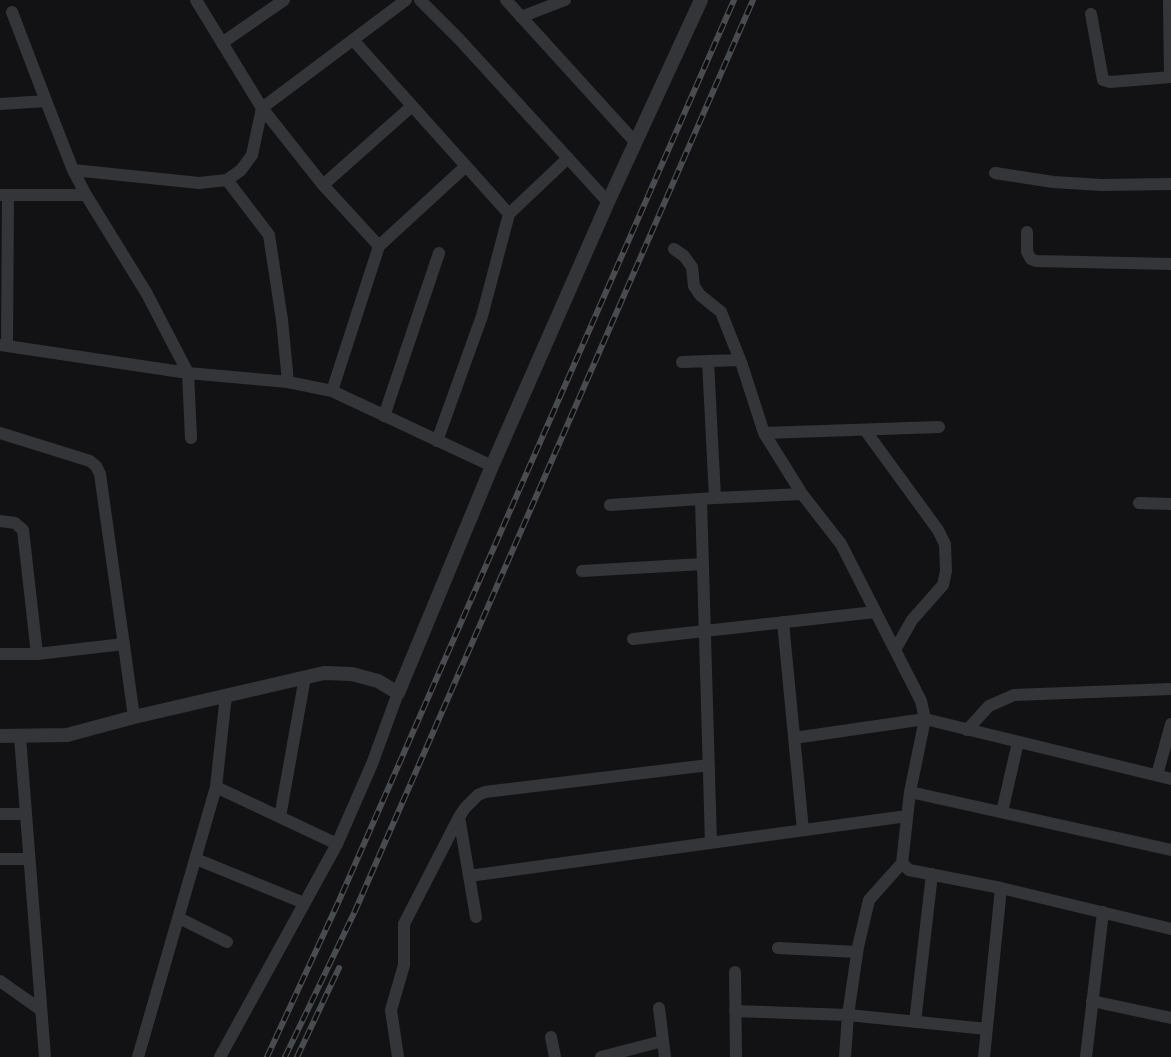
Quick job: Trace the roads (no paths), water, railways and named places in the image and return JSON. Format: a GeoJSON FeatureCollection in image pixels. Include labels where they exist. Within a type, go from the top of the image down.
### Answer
{"type":"FeatureCollection","features":[{"type":"Feature","properties":{"kind":"street"},"geometry":{"type":"LineString","coordinates":[[196,0],[262,108],[323,185],[379,246]]}},
{"type":"Feature","properties":{"kind":"street"},"geometry":{"type":"LineString","coordinates":[[222,43],[284,0]]}},
{"type":"Feature","properties":{"kind":"street"},"geometry":{"type":"LineString","coordinates":[[73,170],[199,183],[227,180],[241,170],[252,155],[262,108],[406,0]]}},
{"type":"Feature","properties":{"kind":"street"},"geometry":{"type":"LineString","coordinates":[[420,0],[608,202]]}},
{"type":"Feature","properties":{"kind":"street"},"geometry":{"type":"LineString","coordinates":[[506,0],[636,143]]}},
{"type":"Feature","properties":{"kind":"street"},"geometry":{"type":"LineString","coordinates":[[521,16],[565,0]]}},
{"type":"Feature","properties":{"kind":"street"},"geometry":{"type":"LineString","coordinates":[[220,1057],[337,844],[492,466],[608,202],[701,0]]}},
{"type":"Feature","properties":{"kind":"street"},"geometry":{"type":"LineString","coordinates":[[1091,15],[1103,80],[1110,82],[1171,77],[1168,0]]}},
{"type":"Feature","properties":{"kind":"street"},"geometry":{"type":"LineString","coordinates":[[12,12],[73,170],[147,294],[188,373],[191,438]]}},
{"type":"Feature","properties":{"kind":"street"},"geometry":{"type":"LineString","coordinates":[[354,41],[509,214]]}},
{"type":"Feature","properties":{"kind":"street"},"geometry":{"type":"LineString","coordinates":[[0,104],[46,101]]}},
{"type":"Feature","properties":{"kind":"street"},"geometry":{"type":"LineString","coordinates":[[323,185],[412,106]]}},
{"type":"Feature","properties":{"kind":"street"},"geometry":{"type":"LineString","coordinates":[[437,441],[482,316],[509,214],[568,158]]}},
{"type":"Feature","properties":{"kind":"street"},"geometry":{"type":"LineString","coordinates":[[332,391],[379,246],[466,166]]}},
{"type":"Feature","properties":{"kind":"street"},"geometry":{"type":"LineString","coordinates":[[995,173],[1053,182],[1171,184]]}},
{"type":"Feature","properties":{"kind":"street"},"geometry":{"type":"LineString","coordinates":[[227,180],[269,235],[288,382]]}},
{"type":"Feature","properties":{"kind":"street"},"geometry":{"type":"LineString","coordinates":[[86,195],[4,195],[3,346],[188,373],[288,382],[332,391],[492,466]]}},
{"type":"Feature","properties":{"kind":"street"},"geometry":{"type":"LineString","coordinates":[[1027,232],[1027,252],[1031,259],[1036,261],[1171,264]]}},
{"type":"Feature","properties":{"kind":"street"},"geometry":{"type":"LineString","coordinates":[[674,249],[684,256],[692,267],[694,286],[700,295],[721,313],[764,433],[802,494],[841,544],[921,701],[925,719],[910,792],[902,863],[869,900],[857,952],[845,1057]]}},
{"type":"Feature","properties":{"kind":"street"},"geometry":{"type":"LineString","coordinates":[[384,416],[439,253]]}},
{"type":"Feature","properties":{"kind":"street"},"geometry":{"type":"LineString","coordinates":[[708,360],[715,498]]}},
{"type":"Feature","properties":{"kind":"street"},"geometry":{"type":"LineString","coordinates":[[682,362],[740,360]]}},
{"type":"Feature","properties":{"kind":"street"},"geometry":{"type":"LineString","coordinates":[[764,433],[939,427]]}},
{"type":"Feature","properties":{"kind":"street"},"geometry":{"type":"LineString","coordinates":[[864,430],[938,530],[945,544],[946,571],[943,585],[912,620],[895,650]]}},
{"type":"Feature","properties":{"kind":"street"},"geometry":{"type":"LineString","coordinates":[[0,433],[90,461],[100,474],[134,717]]}},
{"type":"Feature","properties":{"kind":"street"},"geometry":{"type":"LineString","coordinates":[[610,505],[802,494]]}},
{"type":"Feature","properties":{"kind":"street"},"geometry":{"type":"LineString","coordinates":[[701,499],[711,843]]}},
{"type":"Feature","properties":{"kind":"street"},"geometry":{"type":"LineString","coordinates":[[1139,503],[1171,504]]}},
{"type":"Feature","properties":{"kind":"street"},"geometry":{"type":"LineString","coordinates":[[0,521],[15,523],[23,530],[37,654]]}},
{"type":"Feature","properties":{"kind":"street"},"geometry":{"type":"LineString","coordinates":[[582,571],[702,564]]}},
{"type":"Feature","properties":{"kind":"street"},"geometry":{"type":"LineString","coordinates":[[633,639],[875,612]]}},
{"type":"Feature","properties":{"kind":"street"},"geometry":{"type":"LineString","coordinates":[[783,622],[803,830]]}},
{"type":"Feature","properties":{"kind":"street"},"geometry":{"type":"LineString","coordinates":[[0,654],[37,654],[124,644]]}},
{"type":"Feature","properties":{"kind":"street"},"geometry":{"type":"LineString","coordinates":[[0,736],[67,735],[324,673],[352,674],[378,681],[398,693]]}},
{"type":"Feature","properties":{"kind":"street"},"geometry":{"type":"LineString","coordinates":[[280,817],[305,677]]}},
{"type":"Feature","properties":{"kind":"street"},"geometry":{"type":"LineString","coordinates":[[967,730],[989,706],[1014,695],[1171,688]]}},
{"type":"Feature","properties":{"kind":"street"},"geometry":{"type":"LineString","coordinates":[[138,1057],[216,787],[226,695]]}},
{"type":"Feature","properties":{"kind":"street"},"geometry":{"type":"LineString","coordinates":[[794,738],[925,719],[1171,779]]}},
{"type":"Feature","properties":{"kind":"street"},"geometry":{"type":"LineString","coordinates":[[1157,775],[1171,724]]}},
{"type":"Feature","properties":{"kind":"street"},"geometry":{"type":"LineString","coordinates":[[20,737],[45,1057]]}},
{"type":"Feature","properties":{"kind":"street"},"geometry":{"type":"LineString","coordinates":[[1002,812],[1018,742]]}},
{"type":"Feature","properties":{"kind":"street"},"geometry":{"type":"LineString","coordinates":[[398,1057],[391,1010],[404,964],[404,924],[459,817],[472,800],[485,792],[709,765]]}},
{"type":"Feature","properties":{"kind":"street"},"geometry":{"type":"LineString","coordinates":[[216,787],[337,844]]}},
{"type":"Feature","properties":{"kind":"street"},"geometry":{"type":"LineString","coordinates":[[910,792],[1171,850]]}},
{"type":"Feature","properties":{"kind":"street"},"geometry":{"type":"LineString","coordinates":[[0,814],[26,814]]}},
{"type":"Feature","properties":{"kind":"street"},"geometry":{"type":"LineString","coordinates":[[470,876],[907,816]]}},
{"type":"Feature","properties":{"kind":"street"},"geometry":{"type":"LineString","coordinates":[[459,817],[476,916]]}},
{"type":"Feature","properties":{"kind":"street"},"geometry":{"type":"LineString","coordinates":[[0,859],[29,859]]}},
{"type":"Feature","properties":{"kind":"street"},"geometry":{"type":"LineString","coordinates":[[196,859],[304,903]]}},
{"type":"Feature","properties":{"kind":"street"},"geometry":{"type":"LineString","coordinates":[[902,863],[909,870],[1001,888],[1171,929]]}},
{"type":"Feature","properties":{"kind":"street"},"geometry":{"type":"LineString","coordinates":[[915,1022],[932,874]]}},
{"type":"Feature","properties":{"kind":"street"},"geometry":{"type":"LineString","coordinates":[[984,1057],[1001,888]]}},
{"type":"Feature","properties":{"kind":"street"},"geometry":{"type":"LineString","coordinates":[[1086,1057],[1103,912]]}},
{"type":"Feature","properties":{"kind":"street"},"geometry":{"type":"LineString","coordinates":[[179,918],[227,942]]}},
{"type":"Feature","properties":{"kind":"street"},"geometry":{"type":"LineString","coordinates":[[778,948],[857,952]]}},
{"type":"Feature","properties":{"kind":"street"},"geometry":{"type":"LineString","coordinates":[[735,972],[736,1057]]}},
{"type":"Feature","properties":{"kind":"street"},"geometry":{"type":"LineString","coordinates":[[0,981],[41,1010]]}},
{"type":"Feature","properties":{"kind":"street"},"geometry":{"type":"LineString","coordinates":[[1092,1001],[1171,1018]]}},
{"type":"Feature","properties":{"kind":"street"},"geometry":{"type":"LineString","coordinates":[[659,1008],[665,1057]]}},
{"type":"Feature","properties":{"kind":"street"},"geometry":{"type":"LineString","coordinates":[[735,1011],[848,1015],[987,1029]]}},
{"type":"Feature","properties":{"kind":"street"},"geometry":{"type":"LineString","coordinates":[[551,1037],[555,1057]]}},
{"type":"Feature","properties":{"kind":"street"},"geometry":{"type":"LineString","coordinates":[[601,1057],[663,1041]]}},
{"type":"Feature","properties":{"kind":"railway"},"geometry":{"type":"LineString","coordinates":[[267,1057],[338,903],[734,0]]}},
{"type":"Feature","properties":{"kind":"railway"},"geometry":{"type":"LineString","coordinates":[[285,1057],[355,911],[753,0]]}},
{"type":"Feature","properties":{"kind":"railway"},"geometry":{"type":"LineString","coordinates":[[297,1057],[339,968]]}}]}
